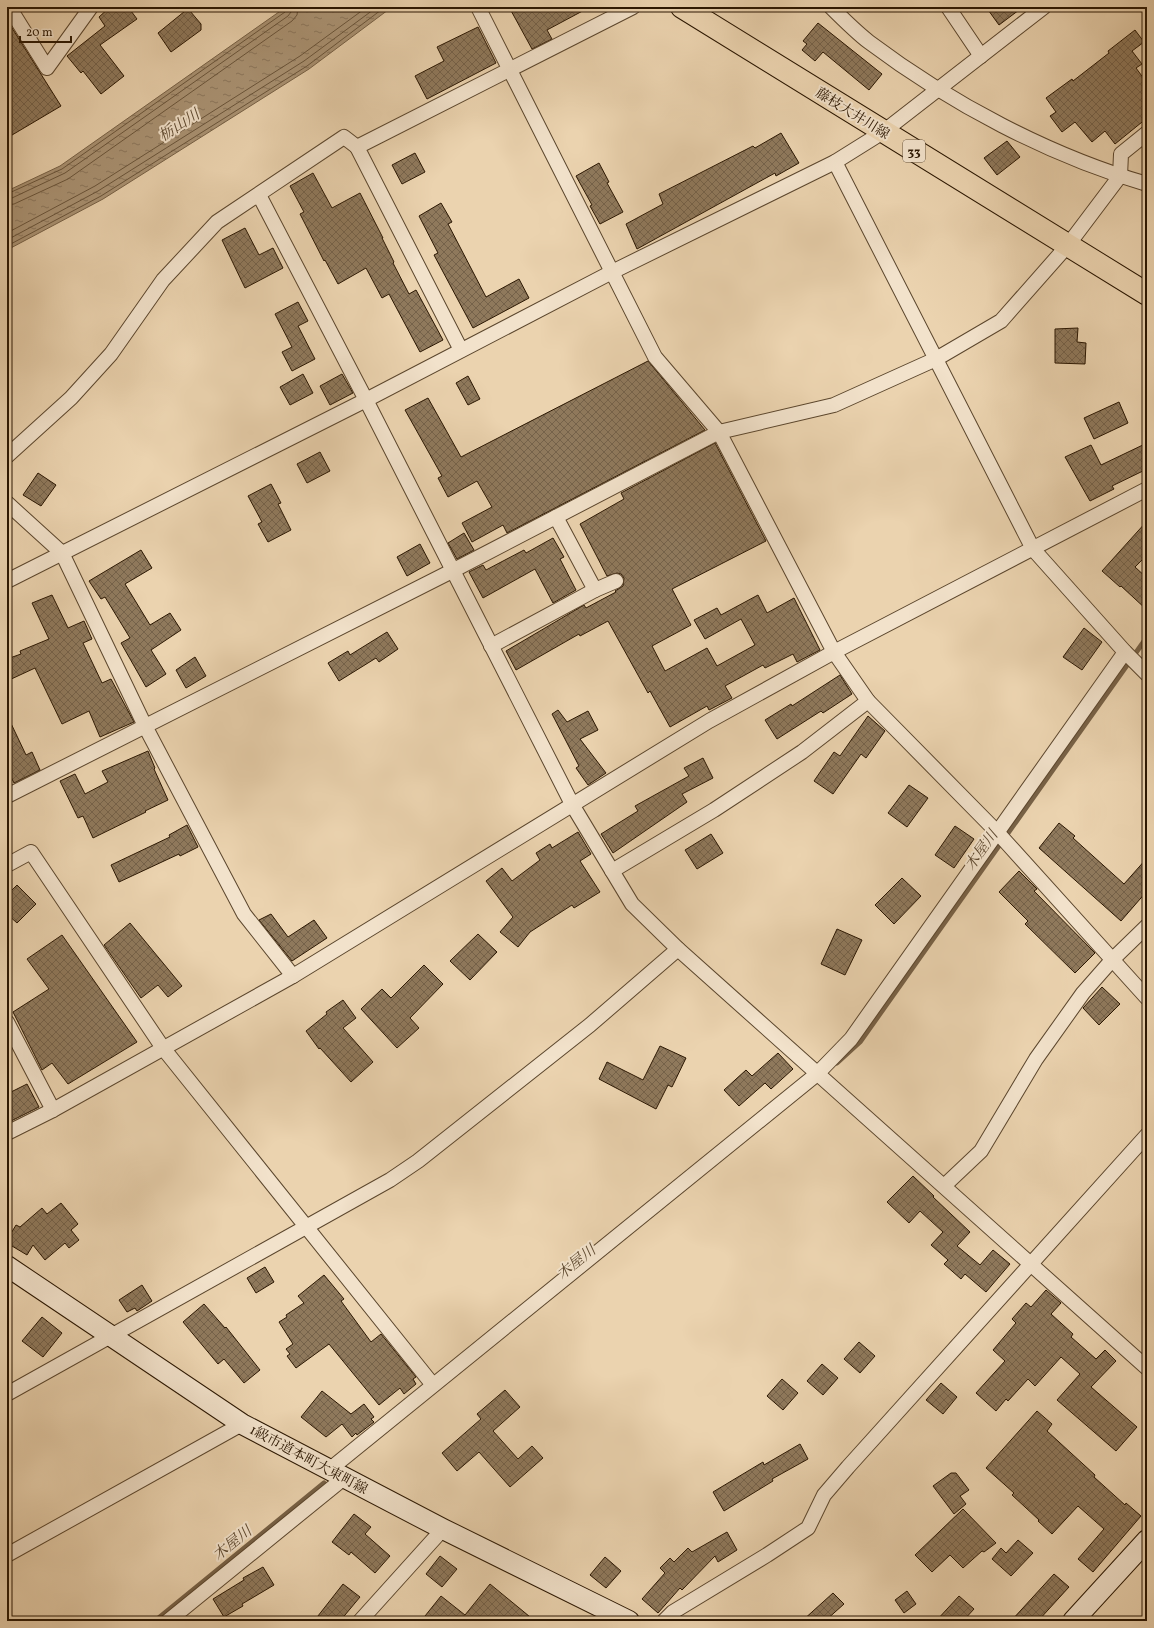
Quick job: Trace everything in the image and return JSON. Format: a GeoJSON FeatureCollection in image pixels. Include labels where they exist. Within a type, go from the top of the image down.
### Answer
{"type":"FeatureCollection","features":[{"type":"Feature","properties":{"kind":"main road","name":"藤枝大井川線"},"geometry":{"type":"LineString","coordinates":[[682,7],[1147,294]]}},
{"type":"Feature","properties":{"kind":"street"},"geometry":{"type":"LineString","coordinates":[[9,7],[47,68],[91,7]]}},
{"type":"Feature","properties":{"kind":"street"},"geometry":{"type":"LineString","coordinates":[[478,7],[655,357],[719,432],[834,652],[868,700],[1002,838],[1147,998]]}},
{"type":"Feature","properties":{"kind":"street"},"geometry":{"type":"LineString","coordinates":[[357,147],[633,7]]}},
{"type":"Feature","properties":{"kind":"street"},"geometry":{"type":"LineString","coordinates":[[831,7],[868,41],[938,89],[1025,137],[1120,176],[1147,184]]}},
{"type":"Feature","properties":{"kind":"street"},"geometry":{"type":"LineString","coordinates":[[948,7],[981,56]]}},
{"type":"Feature","properties":{"kind":"street"},"geometry":{"type":"LineString","coordinates":[[7,581],[366,400],[612,272],[835,162],[883,132],[1044,7]]}},
{"type":"Feature","properties":{"kind":"street"},"geometry":{"type":"LineString","coordinates":[[7,796],[452,571],[719,432],[834,405],[936,358],[1001,321],[1068,245],[1120,176],[1121,154],[1147,133]]}},
{"type":"Feature","properties":{"kind":"street"},"geometry":{"type":"LineString","coordinates":[[7,456],[71,398],[111,354],[164,280],[217,222],[344,137],[357,147],[461,350]]}},
{"type":"Feature","properties":{"kind":"street"},"geometry":{"type":"LineString","coordinates":[[168,1621],[337,1474],[433,1385],[817,1074],[852,1039],[1135,662],[1033,550],[835,162]]}},
{"type":"Feature","properties":{"kind":"street"},"geometry":{"type":"LineString","coordinates":[[259,195],[366,400],[573,806],[632,904],[678,949],[1147,1368]]}},
{"type":"Feature","properties":{"kind":"street"},"geometry":{"type":"LineString","coordinates":[[7,1133],[53,1110],[293,976],[573,806],[709,721],[834,652],[1033,550],[1147,489]]}},
{"type":"Feature","properties":{"kind":"street"},"geometry":{"type":"LineString","coordinates":[[7,503],[62,553],[145,726],[244,914],[293,976]]}},
{"type":"Feature","properties":{"kind":"street"},"geometry":{"type":"LineString","coordinates":[[556,517],[595,590]]}},
{"type":"Feature","properties":{"kind":"street"},"geometry":{"type":"LineString","coordinates":[[491,646],[595,590],[616,581]]}},
{"type":"Feature","properties":{"kind":"street"},"geometry":{"type":"LineString","coordinates":[[612,871],[714,810],[802,752],[868,700]]}},
{"type":"Feature","properties":{"kind":"street"},"geometry":{"type":"LineString","coordinates":[[7,865],[31,852],[163,1048],[433,1385]]}},
{"type":"Feature","properties":{"kind":"street"},"geometry":{"type":"LineString","coordinates":[[944,1186],[981,1151],[1036,1059],[1083,993],[1112,960],[1147,926]]}},
{"type":"Feature","properties":{"kind":"street"},"geometry":{"type":"LineString","coordinates":[[7,1394],[390,1180],[418,1161],[590,1025],[678,949]]}},
{"type":"Feature","properties":{"kind":"street"},"geometry":{"type":"LineString","coordinates":[[7,1022],[53,1110]]}},
{"type":"Feature","properties":{"kind":"street"},"geometry":{"type":"LineString","coordinates":[[664,1621],[673,1612],[767,1555],[808,1528],[824,1495],[843,1472],[1147,1135]]}},
{"type":"Feature","properties":{"kind":"street","name":"1級市道本町大東町線"},"geometry":{"type":"LineString","coordinates":[[7,1266],[242,1424],[443,1530],[629,1621]]}},
{"type":"Feature","properties":{"kind":"street"},"geometry":{"type":"LineString","coordinates":[[7,1555],[242,1424]]}},
{"type":"Feature","properties":{"kind":"street"},"geometry":{"type":"LineString","coordinates":[[360,1621],[443,1530]]}},
{"type":"Feature","properties":{"kind":"street"},"geometry":{"type":"LineString","coordinates":[[1073,1621],[1147,1540]]}},
{"type":"Feature","properties":{"kind":"water","name":"栃山川"},"geometry":{"type":"Polygon","coordinates":[[[286,7],[392,7],[309,69],[103,199],[7,250],[7,191],[60,166],[286,7]]]}},
{"type":"Feature","properties":{"kind":"building"},"geometry":{"type":"Polygon","coordinates":[[[110,7],[128,7],[137,19],[100,45],[124,76],[101,94],[83,71],[81,73],[67,56],[105,26],[99,17],[110,7]]]}},
{"type":"Feature","properties":{"kind":"building"},"geometry":{"type":"Polygon","coordinates":[[[509,7],[590,7],[547,30],[552,39],[532,49],[509,7]]]}},
{"type":"Feature","properties":{"kind":"building"},"geometry":{"type":"Polygon","coordinates":[[[986,7],[1023,7],[999,25],[986,7]]]}},
{"type":"Feature","properties":{"kind":"building"},"geometry":{"type":"Polygon","coordinates":[[[185,11],[190,11],[201,24],[201,30],[171,52],[158,33],[185,11]]]}},
{"type":"Feature","properties":{"kind":"building"},"geometry":{"type":"Polygon","coordinates":[[[7,20],[61,106],[7,138],[7,20]]]}},
{"type":"Feature","properties":{"kind":"building"},"geometry":{"type":"Polygon","coordinates":[[[818,23],[882,74],[869,90],[823,52],[815,61],[802,50],[807,44],[803,41],[818,23]]]}},
{"type":"Feature","properties":{"kind":"building"},"geometry":{"type":"Polygon","coordinates":[[[478,27],[496,63],[427,99],[415,76],[444,61],[437,47],[478,27]]]}},
{"type":"Feature","properties":{"kind":"building"},"geometry":{"type":"Polygon","coordinates":[[[1135,30],[1144,42],[1132,51],[1142,64],[1136,68],[1147,83],[1147,118],[1115,144],[1105,131],[1092,142],[1075,122],[1062,132],[1050,116],[1056,112],[1046,98],[1072,79],[1073,81],[1109,53],[1108,51],[1135,30]]]}},
{"type":"Feature","properties":{"kind":"building"},"geometry":{"type":"Polygon","coordinates":[[[781,133],[799,163],[776,176],[775,173],[637,249],[626,224],[663,204],[659,194],[753,146],[755,148],[781,133]]]}},
{"type":"Feature","properties":{"kind":"building"},"geometry":{"type":"Polygon","coordinates":[[[1007,141],[1020,157],[997,175],[984,158],[1007,141]]]}},
{"type":"Feature","properties":{"kind":"building"},"geometry":{"type":"Polygon","coordinates":[[[415,153],[425,172],[402,184],[392,165],[415,153]]]}},
{"type":"Feature","properties":{"kind":"building"},"geometry":{"type":"Polygon","coordinates":[[[599,163],[609,182],[607,183],[623,212],[600,224],[590,206],[592,205],[576,176],[599,163]]]}},
{"type":"Feature","properties":{"kind":"building"},"geometry":{"type":"Polygon","coordinates":[[[313,173],[332,208],[360,193],[409,294],[416,290],[443,340],[420,352],[389,294],[382,298],[366,268],[338,284],[325,260],[324,261],[300,214],[304,212],[290,186],[313,173]]]}},
{"type":"Feature","properties":{"kind":"building"},"geometry":{"type":"Polygon","coordinates":[[[441,203],[452,222],[448,224],[486,297],[519,279],[529,298],[473,328],[434,255],[438,253],[419,216],[441,203]]]}},
{"type":"Feature","properties":{"kind":"building"},"geometry":{"type":"Polygon","coordinates":[[[245,228],[259,255],[273,248],[283,268],[245,288],[222,240],[245,228]]]}},
{"type":"Feature","properties":{"kind":"building"},"geometry":{"type":"Polygon","coordinates":[[[298,302],[308,321],[298,326],[315,359],[292,371],[282,352],[292,347],[275,314],[298,302]]]}},
{"type":"Feature","properties":{"kind":"building"},"geometry":{"type":"Polygon","coordinates":[[[1078,328],[1077,342],[1086,343],[1085,364],[1055,363],[1055,329],[1078,328]]]}},
{"type":"Feature","properties":{"kind":"building"},"geometry":{"type":"Polygon","coordinates":[[[648,361],[705,430],[507,533],[503,525],[472,542],[462,523],[492,507],[477,481],[448,497],[438,478],[442,476],[405,410],[428,398],[461,457],[648,361]]]}},
{"type":"Feature","properties":{"kind":"building"},"geometry":{"type":"Polygon","coordinates":[[[303,374],[313,393],[290,405],[280,387],[303,374]]]}},
{"type":"Feature","properties":{"kind":"building"},"geometry":{"type":"Polygon","coordinates":[[[342,374],[353,393],[330,405],[320,386],[342,374]]]}},
{"type":"Feature","properties":{"kind":"building"},"geometry":{"type":"Polygon","coordinates":[[[468,376],[480,399],[468,405],[456,383],[468,376]]]}},
{"type":"Feature","properties":{"kind":"building"},"geometry":{"type":"Polygon","coordinates":[[[1119,402],[1128,423],[1094,439],[1084,418],[1119,402]]]}},
{"type":"Feature","properties":{"kind":"building"},"geometry":{"type":"Polygon","coordinates":[[[715,443],[766,541],[672,589],[691,625],[652,646],[665,671],[707,648],[717,666],[755,645],[741,619],[705,639],[694,620],[717,608],[721,615],[758,595],[767,613],[794,598],[820,650],[797,662],[793,654],[765,668],[763,665],[725,686],[732,698],[709,710],[707,706],[670,727],[650,691],[648,693],[608,621],[580,636],[579,634],[516,670],[506,651],[584,605],[586,608],[616,592],[615,591],[623,586],[624,578],[621,574],[617,573],[607,576],[580,524],[624,499],[621,493],[715,443]]]}},
{"type":"Feature","properties":{"kind":"building"},"geometry":{"type":"Polygon","coordinates":[[[1147,443],[1147,469],[1112,486],[1114,489],[1090,501],[1065,457],[1091,445],[1101,465],[1147,443]]]}},
{"type":"Feature","properties":{"kind":"building"},"geometry":{"type":"Polygon","coordinates":[[[320,452],[330,471],[307,483],[297,464],[320,452]]]}},
{"type":"Feature","properties":{"kind":"building"},"geometry":{"type":"Polygon","coordinates":[[[38,473],[56,485],[41,506],[23,495],[38,473]]]}},
{"type":"Feature","properties":{"kind":"building"},"geometry":{"type":"Polygon","coordinates":[[[271,484],[281,503],[278,504],[291,530],[268,542],[258,524],[262,522],[248,496],[271,484]]]}},
{"type":"Feature","properties":{"kind":"building"},"geometry":{"type":"Polygon","coordinates":[[[1147,521],[1147,555],[1135,567],[1147,578],[1147,610],[1102,571],[1147,521]]]}},
{"type":"Feature","properties":{"kind":"building"},"geometry":{"type":"Polygon","coordinates":[[[464,533],[474,550],[457,559],[448,543],[464,533]]]}},
{"type":"Feature","properties":{"kind":"building"},"geometry":{"type":"Polygon","coordinates":[[[553,538],[564,557],[560,559],[576,590],[553,603],[535,569],[483,598],[469,572],[483,565],[486,570],[524,550],[526,553],[553,538]]]}},
{"type":"Feature","properties":{"kind":"building"},"geometry":{"type":"Polygon","coordinates":[[[420,544],[430,563],[407,576],[397,557],[420,544]]]}},
{"type":"Feature","properties":{"kind":"building"},"geometry":{"type":"Polygon","coordinates":[[[141,550],[152,568],[125,584],[150,625],[170,613],[181,630],[151,650],[166,674],[146,687],[121,643],[130,638],[105,597],[101,599],[89,581],[141,550]]]}},
{"type":"Feature","properties":{"kind":"building"},"geometry":{"type":"Polygon","coordinates":[[[52,595],[68,628],[84,621],[92,639],[83,643],[102,683],[111,679],[134,722],[100,737],[89,711],[62,724],[35,668],[7,681],[7,659],[21,654],[20,651],[49,639],[32,603],[52,595]]]}},
{"type":"Feature","properties":{"kind":"building"},"geometry":{"type":"Polygon","coordinates":[[[1084,628],[1102,642],[1082,670],[1063,657],[1084,628]]]}},
{"type":"Feature","properties":{"kind":"building"},"geometry":{"type":"Polygon","coordinates":[[[387,632],[398,649],[379,662],[376,658],[339,681],[328,663],[348,651],[350,655],[387,632]]]}},
{"type":"Feature","properties":{"kind":"building"},"geometry":{"type":"Polygon","coordinates":[[[195,657],[206,676],[186,688],[176,670],[195,657]]]}},
{"type":"Feature","properties":{"kind":"building"},"geometry":{"type":"Polygon","coordinates":[[[840,675],[852,694],[823,713],[821,711],[777,739],[765,720],[791,704],[792,706],[840,675]]]}},
{"type":"Feature","properties":{"kind":"building"},"geometry":{"type":"Polygon","coordinates":[[[558,710],[567,722],[588,711],[598,730],[580,739],[606,773],[588,785],[576,768],[579,766],[552,714],[558,710]]]}},
{"type":"Feature","properties":{"kind":"building"},"geometry":{"type":"Polygon","coordinates":[[[7,715],[26,755],[32,752],[40,770],[14,783],[7,769],[7,715]]]}},
{"type":"Feature","properties":{"kind":"building"},"geometry":{"type":"Polygon","coordinates":[[[868,716],[885,731],[866,758],[861,754],[833,794],[814,781],[834,752],[840,756],[868,716]]]}},
{"type":"Feature","properties":{"kind":"building"},"geometry":{"type":"Polygon","coordinates":[[[148,751],[155,768],[154,769],[168,800],[93,838],[83,816],[78,818],[60,781],[75,774],[85,794],[108,782],[102,771],[148,751]]]}},
{"type":"Feature","properties":{"kind":"building"},"geometry":{"type":"Polygon","coordinates":[[[703,758],[713,778],[682,794],[687,802],[613,853],[601,834],[638,811],[635,806],[689,776],[684,768],[703,758]]]}},
{"type":"Feature","properties":{"kind":"building"},"geometry":{"type":"Polygon","coordinates":[[[909,785],[928,798],[907,827],[888,813],[909,785]]]}},
{"type":"Feature","properties":{"kind":"building"},"geometry":{"type":"Polygon","coordinates":[[[1059,823],[1075,836],[1073,838],[1124,884],[1147,858],[1147,891],[1121,921],[1039,848],[1059,823]]]}},
{"type":"Feature","properties":{"kind":"building"},"geometry":{"type":"Polygon","coordinates":[[[187,825],[198,847],[180,856],[179,854],[119,882],[111,865],[170,837],[169,835],[187,825]]]}},
{"type":"Feature","properties":{"kind":"building"},"geometry":{"type":"Polygon","coordinates":[[[955,826],[974,839],[954,868],[935,855],[955,826]]]}},
{"type":"Feature","properties":{"kind":"building"},"geometry":{"type":"Polygon","coordinates":[[[578,832],[591,854],[580,861],[600,892],[574,908],[572,905],[530,932],[518,947],[500,932],[513,917],[486,881],[502,868],[512,881],[540,860],[536,853],[550,844],[552,848],[578,832]]]}},
{"type":"Feature","properties":{"kind":"building"},"geometry":{"type":"Polygon","coordinates":[[[711,834],[723,853],[697,869],[685,850],[711,834]]]}},
{"type":"Feature","properties":{"kind":"building"},"geometry":{"type":"Polygon","coordinates":[[[1019,871],[1037,889],[1034,891],[1095,953],[1075,973],[1025,924],[1028,921],[999,892],[1019,871]]]}},
{"type":"Feature","properties":{"kind":"building"},"geometry":{"type":"Polygon","coordinates":[[[902,878],[921,896],[894,924],[875,905],[902,878]]]}},
{"type":"Feature","properties":{"kind":"building"},"geometry":{"type":"Polygon","coordinates":[[[17,885],[36,904],[17,923],[7,914],[7,895],[17,885]]]}},
{"type":"Feature","properties":{"kind":"building"},"geometry":{"type":"Polygon","coordinates":[[[271,914],[288,937],[314,920],[327,938],[292,961],[259,920],[271,914]]]}},
{"type":"Feature","properties":{"kind":"building"},"geometry":{"type":"Polygon","coordinates":[[[130,923],[182,986],[168,997],[158,985],[141,998],[104,945],[130,923]]]}},
{"type":"Feature","properties":{"kind":"building"},"geometry":{"type":"Polygon","coordinates":[[[837,929],[862,940],[845,975],[821,964],[837,929]]]}},
{"type":"Feature","properties":{"kind":"building"},"geometry":{"type":"Polygon","coordinates":[[[478,934],[497,952],[470,980],[450,961],[478,934]]]}},
{"type":"Feature","properties":{"kind":"building"},"geometry":{"type":"Polygon","coordinates":[[[62,935],[137,1042],[68,1084],[52,1063],[42,1070],[13,1012],[49,989],[27,959],[62,935]]]}},
{"type":"Feature","properties":{"kind":"building"},"geometry":{"type":"Polygon","coordinates":[[[424,965],[443,984],[410,1018],[419,1028],[397,1048],[361,1009],[382,989],[391,998],[424,965]]]}},
{"type":"Feature","properties":{"kind":"building"},"geometry":{"type":"Polygon","coordinates":[[[1102,987],[1120,1004],[1099,1025],[1083,1008],[1102,987]]]}},
{"type":"Feature","properties":{"kind":"building"},"geometry":{"type":"Polygon","coordinates":[[[343,1000],[356,1018],[343,1028],[373,1062],[351,1082],[320,1048],[319,1049],[306,1031],[327,1014],[326,1012],[343,1000]]]}},
{"type":"Feature","properties":{"kind":"building"},"geometry":{"type":"Polygon","coordinates":[[[660,1046],[686,1058],[672,1087],[668,1085],[656,1109],[599,1079],[607,1062],[643,1080],[660,1046]]]}},
{"type":"Feature","properties":{"kind":"building"},"geometry":{"type":"Polygon","coordinates":[[[778,1053],[793,1069],[771,1089],[765,1083],[739,1106],[724,1090],[746,1070],[752,1076],[778,1053]]]}},
{"type":"Feature","properties":{"kind":"building"},"geometry":{"type":"Polygon","coordinates":[[[27,1084],[39,1107],[7,1123],[7,1094],[27,1084]]]}},
{"type":"Feature","properties":{"kind":"building"},"geometry":{"type":"Polygon","coordinates":[[[913,1176],[970,1232],[957,1246],[980,1265],[993,1250],[1010,1264],[986,1292],[965,1274],[961,1279],[944,1264],[948,1260],[931,1245],[943,1232],[920,1211],[909,1223],[887,1202],[913,1176]]]}},
{"type":"Feature","properties":{"kind":"building"},"geometry":{"type":"Polygon","coordinates":[[[61,1203],[78,1224],[71,1230],[79,1240],[69,1248],[65,1243],[45,1260],[33,1245],[27,1255],[7,1243],[7,1240],[16,1225],[20,1227],[42,1208],[47,1214],[61,1203]]]}},
{"type":"Feature","properties":{"kind":"building"},"geometry":{"type":"Polygon","coordinates":[[[265,1267],[274,1282],[256,1293],[247,1278],[265,1267]]]}},
{"type":"Feature","properties":{"kind":"building"},"geometry":{"type":"Polygon","coordinates":[[[324,1275],[344,1299],[341,1301],[371,1342],[381,1334],[416,1377],[413,1379],[416,1384],[404,1394],[400,1388],[379,1405],[329,1344],[296,1368],[287,1356],[290,1354],[286,1349],[293,1344],[279,1322],[287,1317],[286,1315],[304,1303],[298,1296],[324,1275]]]}},
{"type":"Feature","properties":{"kind":"building"},"geometry":{"type":"Polygon","coordinates":[[[142,1285],[152,1301],[137,1311],[135,1308],[127,1312],[119,1300],[142,1285]]]}},
{"type":"Feature","properties":{"kind":"building"},"geometry":{"type":"Polygon","coordinates":[[[1046,1290],[1061,1303],[1051,1314],[1073,1334],[1071,1337],[1096,1359],[1105,1350],[1116,1361],[1091,1387],[1137,1427],[1116,1451],[1057,1400],[1080,1374],[1061,1357],[1035,1386],[1028,1379],[1008,1401],[1006,1399],[996,1411],[976,1393],[1005,1361],[993,1350],[1016,1323],[1012,1319],[1026,1303],[1031,1307],[1046,1290]]]}},
{"type":"Feature","properties":{"kind":"building"},"geometry":{"type":"Polygon","coordinates":[[[204,1304],[225,1328],[226,1327],[260,1370],[244,1383],[224,1359],[218,1364],[183,1322],[204,1304]]]}},
{"type":"Feature","properties":{"kind":"building"},"geometry":{"type":"Polygon","coordinates":[[[42,1317],[62,1333],[43,1357],[22,1341],[42,1317]]]}},
{"type":"Feature","properties":{"kind":"building"},"geometry":{"type":"Polygon","coordinates":[[[859,1342],[875,1356],[860,1373],[844,1359],[859,1342]]]}},
{"type":"Feature","properties":{"kind":"building"},"geometry":{"type":"Polygon","coordinates":[[[822,1364],[838,1378],[823,1395],[807,1381],[822,1364]]]}},
{"type":"Feature","properties":{"kind":"building"},"geometry":{"type":"Polygon","coordinates":[[[782,1379],[798,1393],[783,1410],[767,1396],[782,1379]]]}},
{"type":"Feature","properties":{"kind":"building"},"geometry":{"type":"Polygon","coordinates":[[[941,1383],[957,1397],[943,1414],[926,1400],[941,1383]]]}},
{"type":"Feature","properties":{"kind":"building"},"geometry":{"type":"Polygon","coordinates":[[[505,1390],[520,1407],[493,1431],[518,1459],[532,1446],[543,1458],[510,1487],[479,1452],[457,1471],[442,1453],[481,1419],[477,1414],[505,1390]]]}},
{"type":"Feature","properties":{"kind":"building"},"geometry":{"type":"Polygon","coordinates":[[[322,1391],[351,1414],[364,1404],[374,1417],[371,1419],[374,1422],[352,1437],[342,1424],[326,1437],[301,1417],[322,1391]]]}},
{"type":"Feature","properties":{"kind":"building"},"geometry":{"type":"Polygon","coordinates":[[[1037,1411],[1052,1424],[1047,1431],[1095,1475],[1094,1477],[1125,1505],[1126,1503],[1141,1516],[1093,1572],[1078,1559],[1104,1529],[1078,1506],[1052,1534],[1012,1495],[1014,1493],[986,1468],[1037,1411]]]}},
{"type":"Feature","properties":{"kind":"building"},"geometry":{"type":"Polygon","coordinates":[[[800,1444],[808,1459],[772,1479],[773,1481],[724,1511],[713,1492],[763,1462],[764,1465],[800,1444]]]}},
{"type":"Feature","properties":{"kind":"building"},"geometry":{"type":"Polygon","coordinates":[[[951,1473],[956,1473],[969,1490],[960,1496],[966,1504],[954,1514],[933,1486],[951,1473]]]}},
{"type":"Feature","properties":{"kind":"building"},"geometry":{"type":"Polygon","coordinates":[[[963,1509],[996,1543],[984,1552],[982,1551],[963,1568],[950,1555],[932,1572],[915,1555],[963,1509]]]}},
{"type":"Feature","properties":{"kind":"building"},"geometry":{"type":"Polygon","coordinates":[[[354,1514],[371,1527],[365,1534],[390,1556],[375,1573],[351,1552],[349,1555],[332,1542],[354,1514]]]}},
{"type":"Feature","properties":{"kind":"building"},"geometry":{"type":"Polygon","coordinates":[[[727,1532],[737,1550],[718,1562],[715,1556],[682,1590],[680,1588],[658,1613],[642,1599],[665,1573],[660,1568],[670,1558],[674,1562],[688,1548],[692,1552],[727,1532]]]}},
{"type":"Feature","properties":{"kind":"building"},"geometry":{"type":"Polygon","coordinates":[[[1018,1540],[1033,1553],[1011,1576],[992,1559],[1001,1548],[1006,1553],[1018,1540]]]}},
{"type":"Feature","properties":{"kind":"building"},"geometry":{"type":"Polygon","coordinates":[[[440,1556],[457,1569],[442,1587],[426,1574],[440,1556]]]}},
{"type":"Feature","properties":{"kind":"building"},"geometry":{"type":"Polygon","coordinates":[[[605,1557],[621,1571],[606,1588],[590,1575],[605,1557]]]}},
{"type":"Feature","properties":{"kind":"building"},"geometry":{"type":"Polygon","coordinates":[[[263,1567],[274,1585],[242,1604],[243,1606],[224,1617],[213,1599],[244,1580],[243,1578],[263,1567]]]}},
{"type":"Feature","properties":{"kind":"building"},"geometry":{"type":"Polygon","coordinates":[[[1054,1574],[1069,1587],[1038,1621],[1011,1621],[1054,1574]]]}},
{"type":"Feature","properties":{"kind":"building"},"geometry":{"type":"Polygon","coordinates":[[[343,1584],[360,1597],[340,1621],[314,1621],[343,1584]]]}},
{"type":"Feature","properties":{"kind":"building"},"geometry":{"type":"Polygon","coordinates":[[[490,1584],[535,1621],[421,1621],[441,1596],[465,1615],[490,1584]]]}},
{"type":"Feature","properties":{"kind":"building"},"geometry":{"type":"Polygon","coordinates":[[[907,1591],[916,1604],[904,1613],[895,1600],[907,1591]]]}},
{"type":"Feature","properties":{"kind":"building"},"geometry":{"type":"Polygon","coordinates":[[[833,1593],[844,1604],[825,1621],[802,1621],[833,1593]]]}},
{"type":"Feature","properties":{"kind":"building"},"geometry":{"type":"Polygon","coordinates":[[[959,1596],[974,1609],[963,1621],[936,1621],[959,1596]]]}},
{"type":"Feature","properties":{"kind":"waterway","name":"木屋川"},"geometry":{"type":"LineString","coordinates":[[837,1063],[860,1042],[1147,637]]}},
{"type":"Feature","properties":{"kind":"waterway","name":"木屋川"},"geometry":{"type":"LineString","coordinates":[[155,1621],[324,1483]]}}]}
